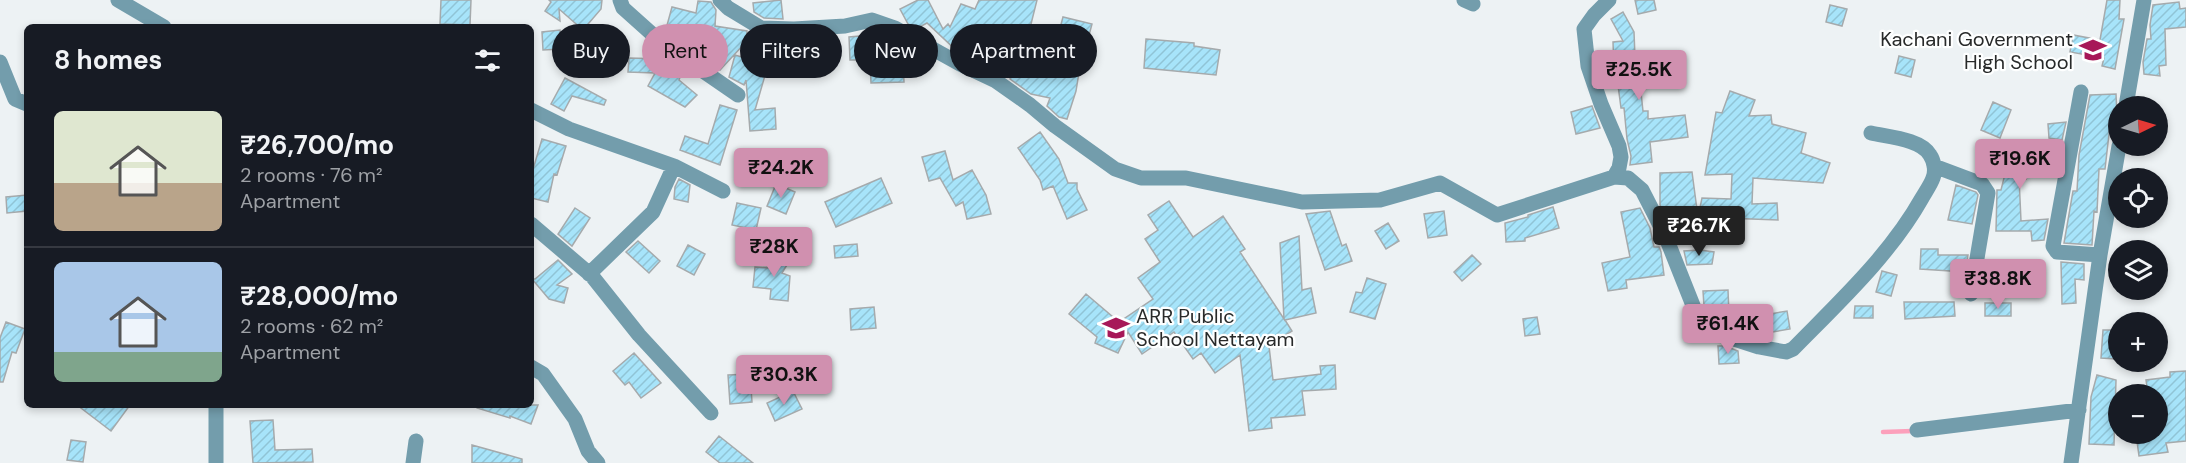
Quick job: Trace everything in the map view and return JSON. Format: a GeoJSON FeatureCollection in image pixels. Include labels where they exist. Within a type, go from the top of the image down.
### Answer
{"type":"FeatureCollection","features":[{"type":"Feature","properties":{"kind":"street"},"geometry":{"type":"LineString","coordinates":[[118,0],[159,24]]}},
{"type":"Feature","properties":{"kind":"street"},"geometry":{"type":"LineString","coordinates":[[620,0],[623,8],[661,42],[738,95]]}},
{"type":"Feature","properties":{"kind":"street"},"geometry":{"type":"LineString","coordinates":[[720,0],[728,8],[761,28],[845,26],[872,20],[896,28],[960,64],[996,81],[1115,169],[1141,178],[1186,178],[1302,202],[1380,200],[1440,183],[1497,215],[1614,177],[1628,178],[1642,190],[1665,236],[1700,323],[1716,333],[1760,347],[1786,351],[1793,349],[1858,282],[1910,220],[1934,177],[1934,166],[1930,154],[1913,142],[1871,133]]}},
{"type":"Feature","properties":{"kind":"street"},"geometry":{"type":"LineString","coordinates":[[1609,0],[1593,15],[1584,29],[1588,66],[1619,146],[1621,157],[1614,177]]}},
{"type":"Feature","properties":{"kind":"street"},"geometry":{"type":"LineString","coordinates":[[2128,96],[2144,0]]}},
{"type":"Feature","properties":{"kind":"street"},"geometry":{"type":"LineString","coordinates":[[0,62],[14,100]]}},
{"type":"Feature","properties":{"kind":"street"},"geometry":{"type":"LineString","coordinates":[[2081,92],[2053,246],[2057,252],[2100,255]]}},
{"type":"Feature","properties":{"kind":"street"},"geometry":{"type":"LineString","coordinates":[[534,112],[569,129],[674,166],[723,191]]}},
{"type":"Feature","properties":{"kind":"street"},"geometry":{"type":"LineString","coordinates":[[2071,463],[2100,255],[2117,156]]}},
{"type":"Feature","properties":{"kind":"street"},"geometry":{"type":"LineString","coordinates":[[589,274],[653,212],[674,166]]}},
{"type":"Feature","properties":{"kind":"street"},"geometry":{"type":"LineString","coordinates":[[1934,166],[1982,184],[1988,192],[1971,294]]}},
{"type":"Feature","properties":{"kind":"street"},"geometry":{"type":"LineString","coordinates":[[534,227],[589,274],[639,335],[711,413]]}},
{"type":"Feature","properties":{"kind":"street"},"geometry":{"type":"LineString","coordinates":[[534,369],[543,374],[575,419],[588,451],[598,463]]}},
{"type":"Feature","properties":{"kind":"street"},"geometry":{"type":"LineString","coordinates":[[216,408],[216,463]]}},
{"type":"Feature","properties":{"kind":"street"},"geometry":{"type":"LineString","coordinates":[[1917,430],[2079,410]]}},
{"type":"Feature","properties":{"kind":"street"},"geometry":{"type":"LineString","coordinates":[[413,463],[416,441]]}},
{"type":"Feature","properties":{"kind":"building"},"geometry":{"type":"Polygon","coordinates":[[[441,0],[471,0],[470,24],[440,24],[441,0]]]}},
{"type":"Feature","properties":{"kind":"building"},"geometry":{"type":"Polygon","coordinates":[[[549,0],[602,0],[601,9],[588,24],[576,24],[559,9],[560,21],[545,11],[551,2],[549,0]]]}},
{"type":"Feature","properties":{"kind":"building"},"geometry":{"type":"Polygon","coordinates":[[[781,0],[783,19],[764,18],[754,12],[753,3],[781,0]]]}},
{"type":"Feature","properties":{"kind":"building"},"geometry":{"type":"Polygon","coordinates":[[[918,0],[928,0],[943,29],[948,24],[950,27],[950,45],[938,33],[938,24],[908,24],[900,9],[918,0]]]}},
{"type":"Feature","properties":{"kind":"building"},"geometry":{"type":"Polygon","coordinates":[[[979,0],[1037,0],[1031,24],[951,24],[961,4],[975,9],[979,0]]]}},
{"type":"Feature","properties":{"kind":"building"},"geometry":{"type":"Polygon","coordinates":[[[1635,0],[1654,0],[1656,10],[1638,14],[1635,0]]]}},
{"type":"Feature","properties":{"kind":"building"},"geometry":{"type":"Polygon","coordinates":[[[2107,0],[2120,0],[2119,19],[2124,19],[2115,69],[2102,66],[2104,58],[2070,52],[2073,35],[2100,40],[2107,0]]]}},
{"type":"Feature","properties":{"kind":"building"},"geometry":{"type":"Polygon","coordinates":[[[698,1],[711,2],[716,10],[715,24],[667,24],[672,7],[696,13],[698,1]]]}},
{"type":"Feature","properties":{"kind":"building"},"geometry":{"type":"Polygon","coordinates":[[[2179,2],[2180,9],[2186,8],[2186,27],[2165,29],[2166,65],[2159,66],[2160,76],[2144,74],[2143,62],[2147,39],[2151,39],[2150,25],[2153,5],[2179,2]]]}},
{"type":"Feature","properties":{"kind":"building"},"geometry":{"type":"Polygon","coordinates":[[[1830,5],[1847,9],[1842,26],[1826,22],[1830,5]]]}},
{"type":"Feature","properties":{"kind":"building"},"geometry":{"type":"Polygon","coordinates":[[[1623,12],[1634,32],[1636,83],[1640,83],[1643,111],[1648,111],[1648,119],[1685,115],[1688,137],[1650,142],[1652,162],[1630,165],[1631,156],[1624,108],[1621,108],[1616,70],[1614,70],[1613,42],[1623,41],[1611,19],[1623,12]]]}},
{"type":"Feature","properties":{"kind":"building"},"geometry":{"type":"Polygon","coordinates":[[[1063,17],[1092,24],[1061,24],[1063,17]]]}},
{"type":"Feature","properties":{"kind":"building"},"geometry":{"type":"Polygon","coordinates":[[[728,28],[740,30],[740,48],[728,61],[728,28]]]}},
{"type":"Feature","properties":{"kind":"building"},"geometry":{"type":"Polygon","coordinates":[[[552,31],[552,50],[543,50],[542,32],[552,31]]]}},
{"type":"Feature","properties":{"kind":"building"},"geometry":{"type":"Polygon","coordinates":[[[849,37],[854,37],[854,60],[850,60],[849,37]]]}},
{"type":"Feature","properties":{"kind":"building"},"geometry":{"type":"Polygon","coordinates":[[[1146,39],[1194,43],[1194,46],[1220,50],[1216,75],[1144,68],[1146,39]]]}},
{"type":"Feature","properties":{"kind":"building"},"geometry":{"type":"Polygon","coordinates":[[[735,55],[740,57],[740,78],[764,78],[755,110],[775,108],[776,129],[750,131],[746,80],[744,85],[729,77],[735,55]]]}},
{"type":"Feature","properties":{"kind":"building"},"geometry":{"type":"Polygon","coordinates":[[[1899,56],[1915,60],[1911,77],[1895,73],[1899,56]]]}},
{"type":"Feature","properties":{"kind":"building"},"geometry":{"type":"Polygon","coordinates":[[[630,58],[642,58],[642,73],[630,72],[630,58]]]}},
{"type":"Feature","properties":{"kind":"building"},"geometry":{"type":"Polygon","coordinates":[[[565,78],[606,100],[604,105],[572,96],[564,111],[551,104],[565,78]]]}},
{"type":"Feature","properties":{"kind":"building"},"geometry":{"type":"Polygon","coordinates":[[[652,78],[680,78],[679,80],[697,95],[685,107],[648,86],[652,78]]]}},
{"type":"Feature","properties":{"kind":"building"},"geometry":{"type":"Polygon","coordinates":[[[871,78],[904,78],[904,82],[871,83],[871,78]]]}},
{"type":"Feature","properties":{"kind":"building"},"geometry":{"type":"Polygon","coordinates":[[[1078,78],[1067,119],[1059,117],[1047,106],[1050,98],[1031,94],[1010,79],[1078,78]]]}},
{"type":"Feature","properties":{"kind":"building"},"geometry":{"type":"Polygon","coordinates":[[[1730,91],[1755,100],[1749,116],[1771,115],[1772,124],[1806,133],[1801,153],[1830,163],[1823,183],[1753,178],[1752,204],[1777,203],[1778,220],[1724,218],[1725,214],[1696,219],[1668,220],[1660,205],[1660,173],[1692,172],[1698,217],[1702,198],[1731,199],[1732,174],[1705,175],[1716,112],[1722,113],[1730,91]]]}},
{"type":"Feature","properties":{"kind":"building"},"geometry":{"type":"Polygon","coordinates":[[[2116,94],[2116,96],[2108,96],[2108,143],[2105,169],[2099,169],[2097,212],[2094,211],[2092,245],[2064,243],[2073,191],[2077,191],[2079,155],[2090,95],[2116,94]]]}},
{"type":"Feature","properties":{"kind":"building"},"geometry":{"type":"Polygon","coordinates":[[[1993,102],[2011,110],[2000,138],[1981,130],[1993,102]]]}},
{"type":"Feature","properties":{"kind":"building"},"geometry":{"type":"Polygon","coordinates":[[[720,105],[737,110],[720,165],[680,150],[685,136],[708,144],[720,105]]]}},
{"type":"Feature","properties":{"kind":"building"},"geometry":{"type":"Polygon","coordinates":[[[1592,106],[1600,128],[1576,134],[1571,112],[1592,106]]]}},
{"type":"Feature","properties":{"kind":"building"},"geometry":{"type":"Polygon","coordinates":[[[2066,122],[2062,140],[2049,138],[2048,124],[2066,122]]]}},
{"type":"Feature","properties":{"kind":"building"},"geometry":{"type":"Polygon","coordinates":[[[1040,132],[1059,159],[1068,183],[1077,183],[1077,189],[1087,210],[1067,219],[1053,186],[1043,190],[1040,180],[1018,148],[1040,132]]]}},
{"type":"Feature","properties":{"kind":"building"},"geometry":{"type":"Polygon","coordinates":[[[542,139],[566,146],[557,175],[554,174],[548,202],[534,199],[534,166],[542,139]]]}},
{"type":"Feature","properties":{"kind":"building"},"geometry":{"type":"Polygon","coordinates":[[[2013,142],[2055,149],[2055,162],[2030,162],[2026,179],[2019,177],[2021,221],[2048,219],[2044,240],[2032,241],[2031,231],[1996,231],[1997,190],[2001,190],[2013,142]]]}},
{"type":"Feature","properties":{"kind":"building"},"geometry":{"type":"Polygon","coordinates":[[[945,151],[953,180],[972,170],[986,195],[991,214],[967,219],[963,202],[956,206],[940,178],[929,181],[922,157],[945,151]]]}},
{"type":"Feature","properties":{"kind":"building"},"geometry":{"type":"Polygon","coordinates":[[[881,178],[892,203],[836,227],[825,202],[881,178]]]}},
{"type":"Feature","properties":{"kind":"building"},"geometry":{"type":"Polygon","coordinates":[[[679,179],[690,185],[688,202],[674,199],[675,187],[679,179]]]}},
{"type":"Feature","properties":{"kind":"building"},"geometry":{"type":"Polygon","coordinates":[[[776,184],[795,192],[786,214],[767,206],[776,184]]]}},
{"type":"Feature","properties":{"kind":"building"},"geometry":{"type":"Polygon","coordinates":[[[1956,185],[1976,192],[1978,195],[1972,224],[1948,220],[1956,185]]]}},
{"type":"Feature","properties":{"kind":"building"},"geometry":{"type":"Polygon","coordinates":[[[24,195],[24,211],[7,213],[6,197],[24,195]]]}},
{"type":"Feature","properties":{"kind":"building"},"geometry":{"type":"Polygon","coordinates":[[[1169,201],[1193,237],[1223,216],[1245,249],[1240,252],[1284,319],[1280,243],[1299,236],[1302,290],[1311,288],[1316,313],[1285,320],[1292,331],[1269,346],[1273,380],[1321,374],[1320,366],[1335,365],[1336,389],[1302,391],[1305,415],[1271,418],[1272,428],[1249,431],[1240,355],[1215,373],[1201,353],[1193,359],[1174,332],[1142,354],[1128,332],[1118,353],[1095,343],[1097,337],[1069,314],[1086,294],[1119,322],[1153,299],[1138,278],[1160,262],[1145,239],[1158,230],[1148,215],[1169,201]]]}},
{"type":"Feature","properties":{"kind":"building"},"geometry":{"type":"Polygon","coordinates":[[[737,203],[761,208],[756,230],[732,225],[737,203]]]}},
{"type":"Feature","properties":{"kind":"building"},"geometry":{"type":"Polygon","coordinates":[[[1553,207],[1559,228],[1525,238],[1525,241],[1506,242],[1505,223],[1553,207]]]}},
{"type":"Feature","properties":{"kind":"building"},"geometry":{"type":"Polygon","coordinates":[[[575,208],[590,218],[572,246],[558,234],[575,208]]]}},
{"type":"Feature","properties":{"kind":"building"},"geometry":{"type":"Polygon","coordinates":[[[1640,208],[1650,228],[1654,247],[1659,247],[1661,252],[1664,275],[1626,280],[1627,288],[1608,291],[1602,263],[1630,257],[1621,212],[1640,208]]]}},
{"type":"Feature","properties":{"kind":"building"},"geometry":{"type":"Polygon","coordinates":[[[1330,211],[1342,246],[1346,244],[1352,261],[1325,270],[1306,214],[1330,211]]]}},
{"type":"Feature","properties":{"kind":"building"},"geometry":{"type":"Polygon","coordinates":[[[1444,211],[1447,235],[1428,238],[1424,214],[1444,211]]]}},
{"type":"Feature","properties":{"kind":"building"},"geometry":{"type":"Polygon","coordinates":[[[1388,223],[1399,241],[1386,249],[1375,231],[1388,223]]]}},
{"type":"Feature","properties":{"kind":"building"},"geometry":{"type":"Polygon","coordinates":[[[638,241],[660,261],[649,273],[626,252],[638,241]]]}},
{"type":"Feature","properties":{"kind":"building"},"geometry":{"type":"Polygon","coordinates":[[[857,244],[858,256],[835,258],[834,246],[857,244]]]}},
{"type":"Feature","properties":{"kind":"building"},"geometry":{"type":"Polygon","coordinates":[[[688,245],[705,254],[694,275],[677,266],[688,245]]]}},
{"type":"Feature","properties":{"kind":"building"},"geometry":{"type":"Polygon","coordinates":[[[1921,249],[1938,249],[1938,255],[1968,255],[1965,272],[1920,269],[1921,249]]]}},
{"type":"Feature","properties":{"kind":"building"},"geometry":{"type":"Polygon","coordinates":[[[1684,251],[1714,252],[1712,264],[1687,265],[1684,251]]]}},
{"type":"Feature","properties":{"kind":"building"},"geometry":{"type":"Polygon","coordinates":[[[778,252],[790,260],[782,273],[790,276],[788,301],[770,299],[771,289],[753,287],[755,267],[768,268],[778,252]]]}},
{"type":"Feature","properties":{"kind":"building"},"geometry":{"type":"Polygon","coordinates":[[[1472,255],[1481,264],[1462,281],[1454,272],[1472,255]]]}},
{"type":"Feature","properties":{"kind":"building"},"geometry":{"type":"Polygon","coordinates":[[[558,260],[572,274],[557,285],[568,288],[564,303],[549,299],[534,281],[558,260]]]}},
{"type":"Feature","properties":{"kind":"building"},"geometry":{"type":"Polygon","coordinates":[[[2061,262],[2084,264],[2084,280],[2075,279],[2076,303],[2062,304],[2061,262]]]}},
{"type":"Feature","properties":{"kind":"building"},"geometry":{"type":"Polygon","coordinates":[[[1882,271],[1897,275],[1891,296],[1876,292],[1882,271]]]}},
{"type":"Feature","properties":{"kind":"building"},"geometry":{"type":"Polygon","coordinates":[[[1367,278],[1386,284],[1375,319],[1350,312],[1356,292],[1362,293],[1367,278]]]}},
{"type":"Feature","properties":{"kind":"building"},"geometry":{"type":"Polygon","coordinates":[[[1728,290],[1729,315],[1708,316],[1704,306],[1703,291],[1728,290]]]}},
{"type":"Feature","properties":{"kind":"building"},"geometry":{"type":"Polygon","coordinates":[[[1904,302],[1954,302],[1955,316],[1905,319],[1904,302]]]}},
{"type":"Feature","properties":{"kind":"building"},"geometry":{"type":"Polygon","coordinates":[[[1985,303],[2011,303],[2011,316],[1985,316],[1985,303]]]}},
{"type":"Feature","properties":{"kind":"building"},"geometry":{"type":"Polygon","coordinates":[[[1855,306],[1873,306],[1873,318],[1854,318],[1855,306]]]}},
{"type":"Feature","properties":{"kind":"building"},"geometry":{"type":"Polygon","coordinates":[[[874,307],[876,328],[851,330],[850,309],[874,307]]]}},
{"type":"Feature","properties":{"kind":"building"},"geometry":{"type":"Polygon","coordinates":[[[1787,311],[1790,329],[1767,333],[1764,315],[1787,311]]]}},
{"type":"Feature","properties":{"kind":"building"},"geometry":{"type":"Polygon","coordinates":[[[1537,317],[1540,334],[1525,336],[1523,319],[1537,317]]]}},
{"type":"Feature","properties":{"kind":"building"},"geometry":{"type":"Polygon","coordinates":[[[6,322],[24,329],[16,353],[12,352],[3,382],[0,382],[0,338],[6,322]]]}},
{"type":"Feature","properties":{"kind":"building"},"geometry":{"type":"Polygon","coordinates":[[[2103,330],[2108,330],[2108,358],[2101,358],[2103,330]]]}},
{"type":"Feature","properties":{"kind":"building"},"geometry":{"type":"Polygon","coordinates":[[[1718,346],[1738,351],[1739,363],[1719,364],[1718,346]]]}},
{"type":"Feature","properties":{"kind":"building"},"geometry":{"type":"Polygon","coordinates":[[[634,353],[661,383],[641,398],[629,382],[625,385],[613,371],[634,353]]]}},
{"type":"Feature","properties":{"kind":"building"},"geometry":{"type":"Polygon","coordinates":[[[2186,371],[2186,441],[2168,443],[2168,384],[2147,384],[2146,380],[2170,377],[2170,372],[2186,371]]]}},
{"type":"Feature","properties":{"kind":"building"},"geometry":{"type":"Polygon","coordinates":[[[750,374],[752,402],[730,404],[728,375],[750,374]]]}},
{"type":"Feature","properties":{"kind":"building"},"geometry":{"type":"Polygon","coordinates":[[[2097,375],[2116,380],[2116,384],[2108,384],[2108,444],[2114,445],[2089,444],[2091,397],[2097,375]]]}},
{"type":"Feature","properties":{"kind":"building"},"geometry":{"type":"Polygon","coordinates":[[[793,391],[802,409],[775,421],[767,403],[793,391]]]}},
{"type":"Feature","properties":{"kind":"building"},"geometry":{"type":"Polygon","coordinates":[[[534,405],[538,405],[531,424],[510,416],[510,418],[477,408],[534,408],[534,405]]]}},
{"type":"Feature","properties":{"kind":"building"},"geometry":{"type":"Polygon","coordinates":[[[81,408],[128,408],[111,431],[81,408]]]}},
{"type":"Feature","properties":{"kind":"building"},"geometry":{"type":"Polygon","coordinates":[[[273,420],[275,450],[312,449],[313,462],[253,463],[250,421],[273,420]]]}},
{"type":"Feature","properties":{"kind":"building"},"geometry":{"type":"Polygon","coordinates":[[[719,436],[753,463],[720,463],[706,452],[719,436]]]}},
{"type":"Feature","properties":{"kind":"building"},"geometry":{"type":"Polygon","coordinates":[[[71,440],[86,442],[83,462],[67,460],[71,440]]]}},
{"type":"Feature","properties":{"kind":"building"},"geometry":{"type":"Polygon","coordinates":[[[2137,444],[2166,444],[2168,452],[2139,456],[2137,444]]]}},
{"type":"Feature","properties":{"kind":"building"},"geometry":{"type":"Polygon","coordinates":[[[472,445],[522,459],[522,463],[472,463],[472,445]]]}},
{"type":"Feature","properties":{"kind":"waterway"},"geometry":{"type":"LineString","coordinates":[[1883,432],[1913,431]]}},
{"type":"Feature","properties":{"kind":"place","name":"Kachani Government High School"},"geometry":{"type":"Point","coordinates":[2093,50]}},
{"type":"Feature","properties":{"kind":"place","name":"ARR Public School Nettayam"},"geometry":{"type":"Point","coordinates":[1116,328]}}]}
